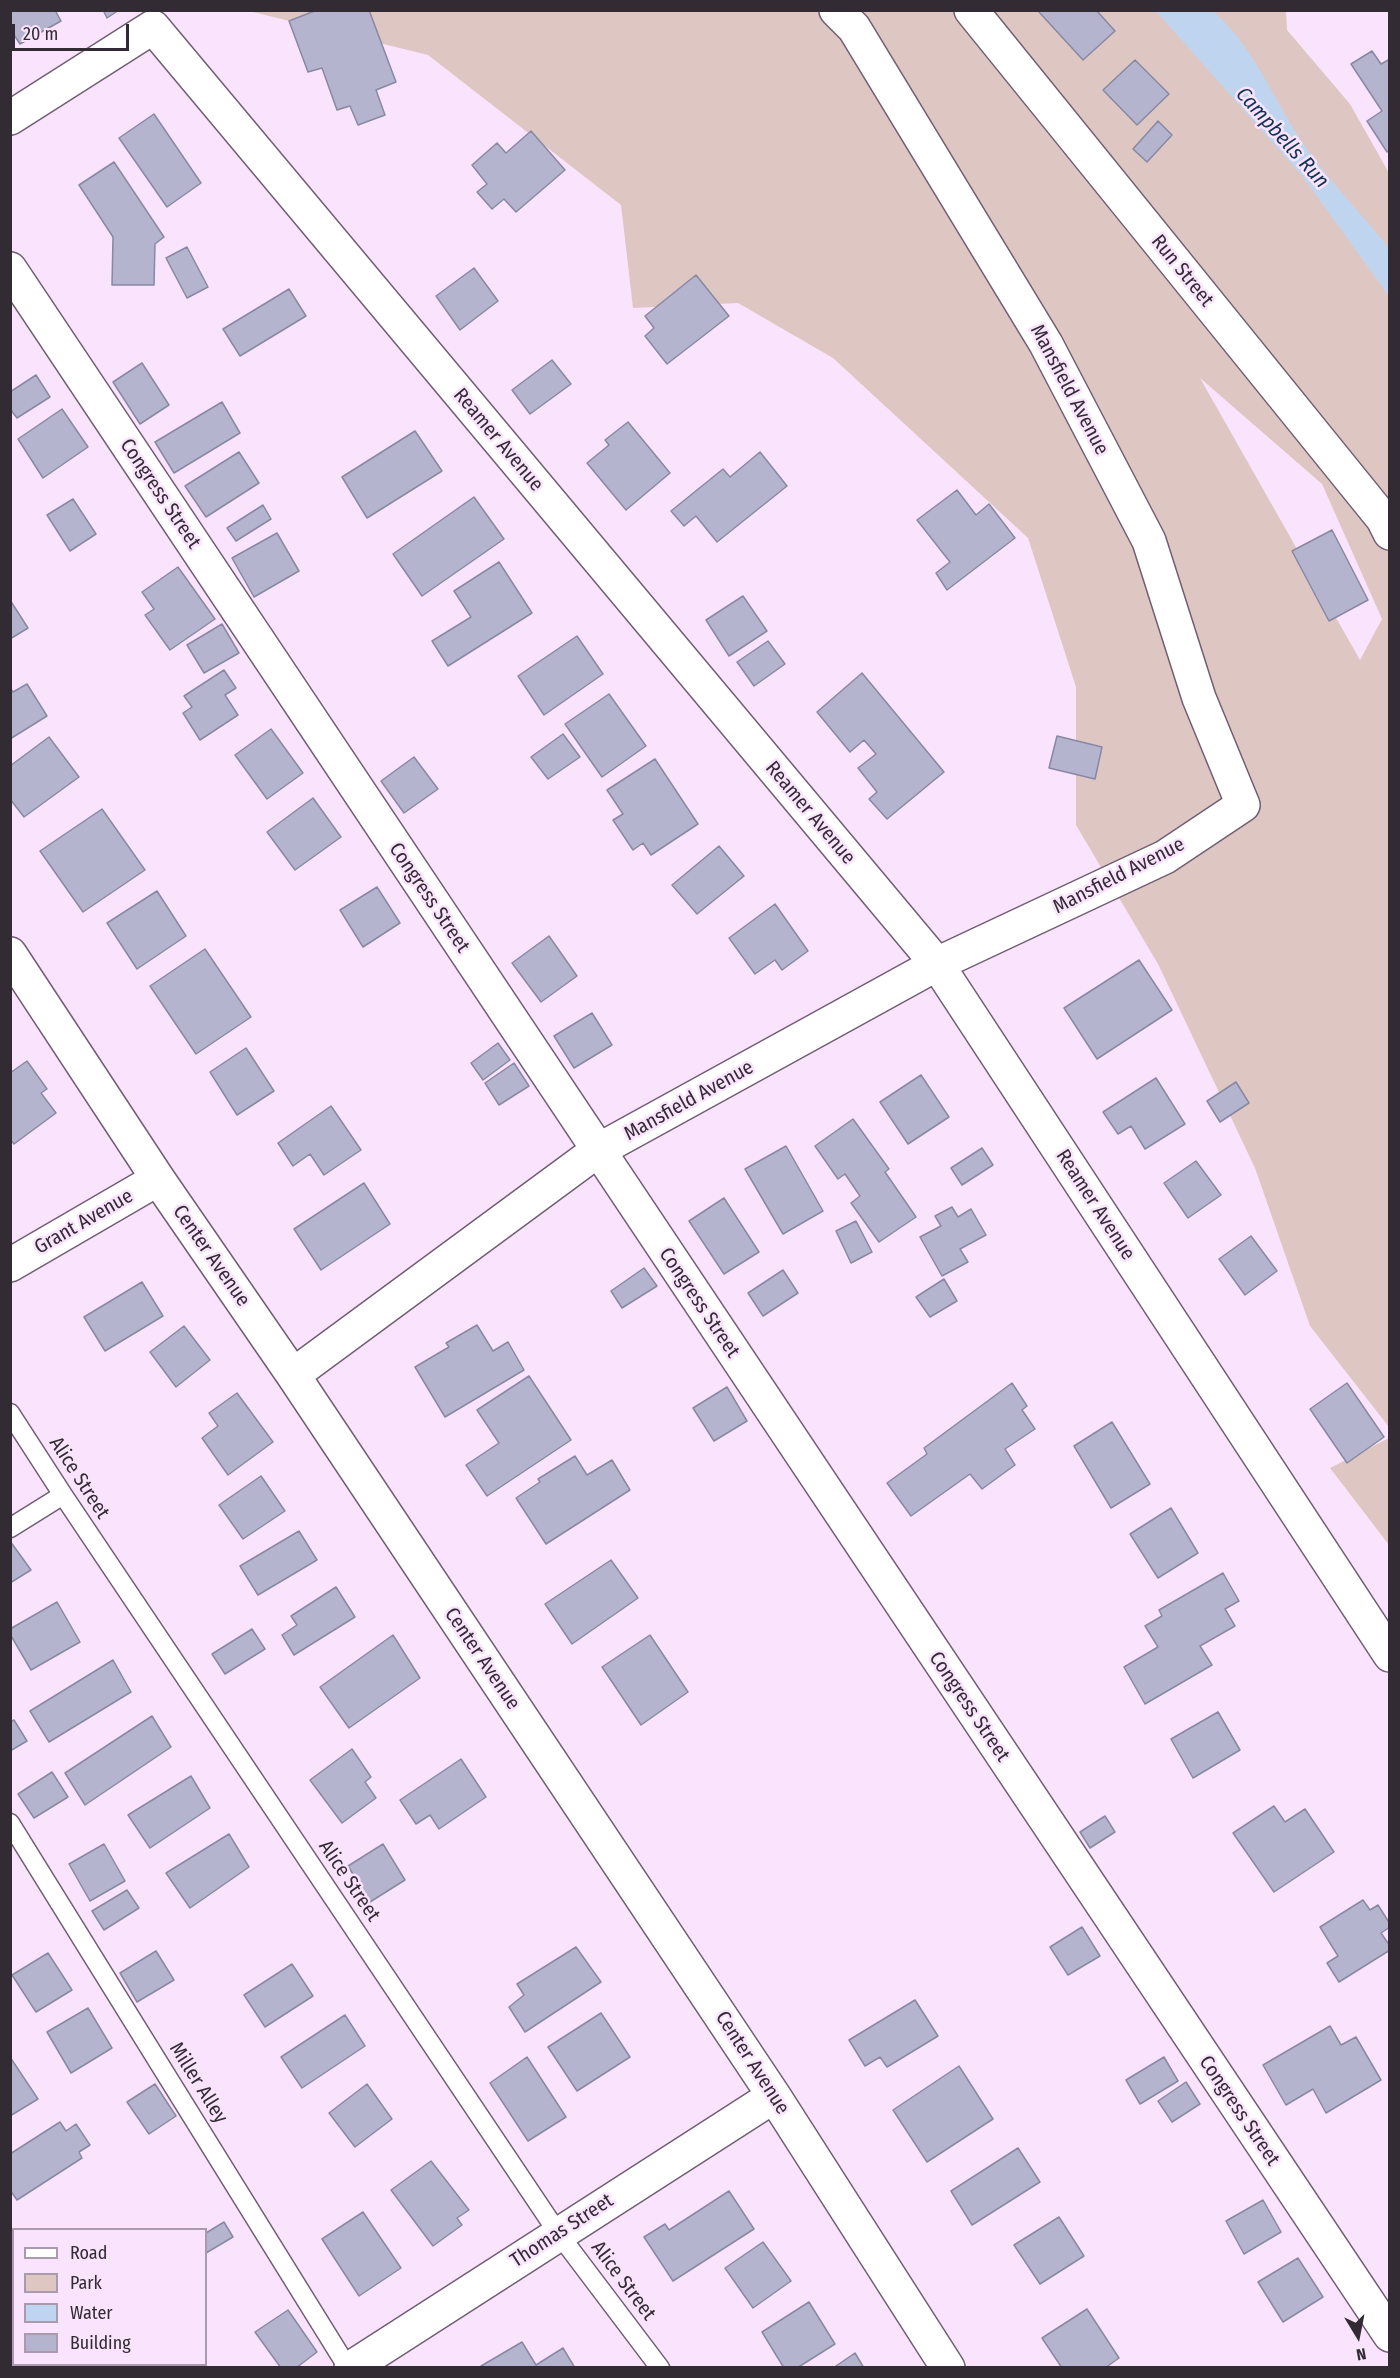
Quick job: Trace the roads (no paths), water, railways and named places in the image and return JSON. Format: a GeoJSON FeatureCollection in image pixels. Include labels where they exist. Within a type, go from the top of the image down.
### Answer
{"type":"FeatureCollection","features":[{"type":"Feature","properties":{"kind":"street","name":"Mansfield Avenue"},"geometry":{"type":"LineString","coordinates":[[293,1375],[597,1151],[937,964],[1165,857],[1243,805],[1199,698],[1149,541],[1046,344],[855,28],[836,10]]}},
{"type":"Feature","properties":{"kind":"street","name":"Run Street"},"geometry":{"type":"LineString","coordinates":[[971,10],[1383,519],[1389,533]]}},
{"type":"Feature","properties":{"kind":"street","name":"Reamer Avenue"},"geometry":{"type":"LineString","coordinates":[[10,118],[153,27],[937,964],[1389,1655]]}},
{"type":"Feature","properties":{"kind":"street","name":"Congress Street"},"geometry":{"type":"LineString","coordinates":[[10,269],[1389,2335]]}},
{"type":"Feature","properties":{"kind":"street","name":"Center Avenue"},"geometry":{"type":"LineString","coordinates":[[10,954],[158,1179],[293,1375],[774,2096],[948,2367]]}},
{"type":"Feature","properties":{"kind":"street","name":"Grant Avenue"},"geometry":{"type":"LineString","coordinates":[[10,1265],[158,1179]]}},
{"type":"Feature","properties":{"kind":"street","name":"Thomas Street"},"geometry":{"type":"LineString","coordinates":[[349,2367],[774,2096]]}},
{"type":"Feature","properties":{"kind":"lane","name":"Alice Street"},"geometry":{"type":"LineString","coordinates":[[10,1413],[558,2233],[660,2367]]}},
{"type":"Feature","properties":{"kind":"lane"},"geometry":{"type":"LineString","coordinates":[[10,1528],[63,1495]]}},
{"type":"Feature","properties":{"kind":"lane","name":"Miller Alley"},"geometry":{"type":"LineString","coordinates":[[10,1823],[349,2367]]}},
{"type":"Feature","properties":{"kind":"water","name":"Campbells Run"},"geometry":{"type":"Polygon","coordinates":[[[1156,11],[1213,11],[1228,26],[1253,59],[1306,148],[1386,244],[1389,253],[1389,296],[1303,177],[1156,11]]]}}]}
